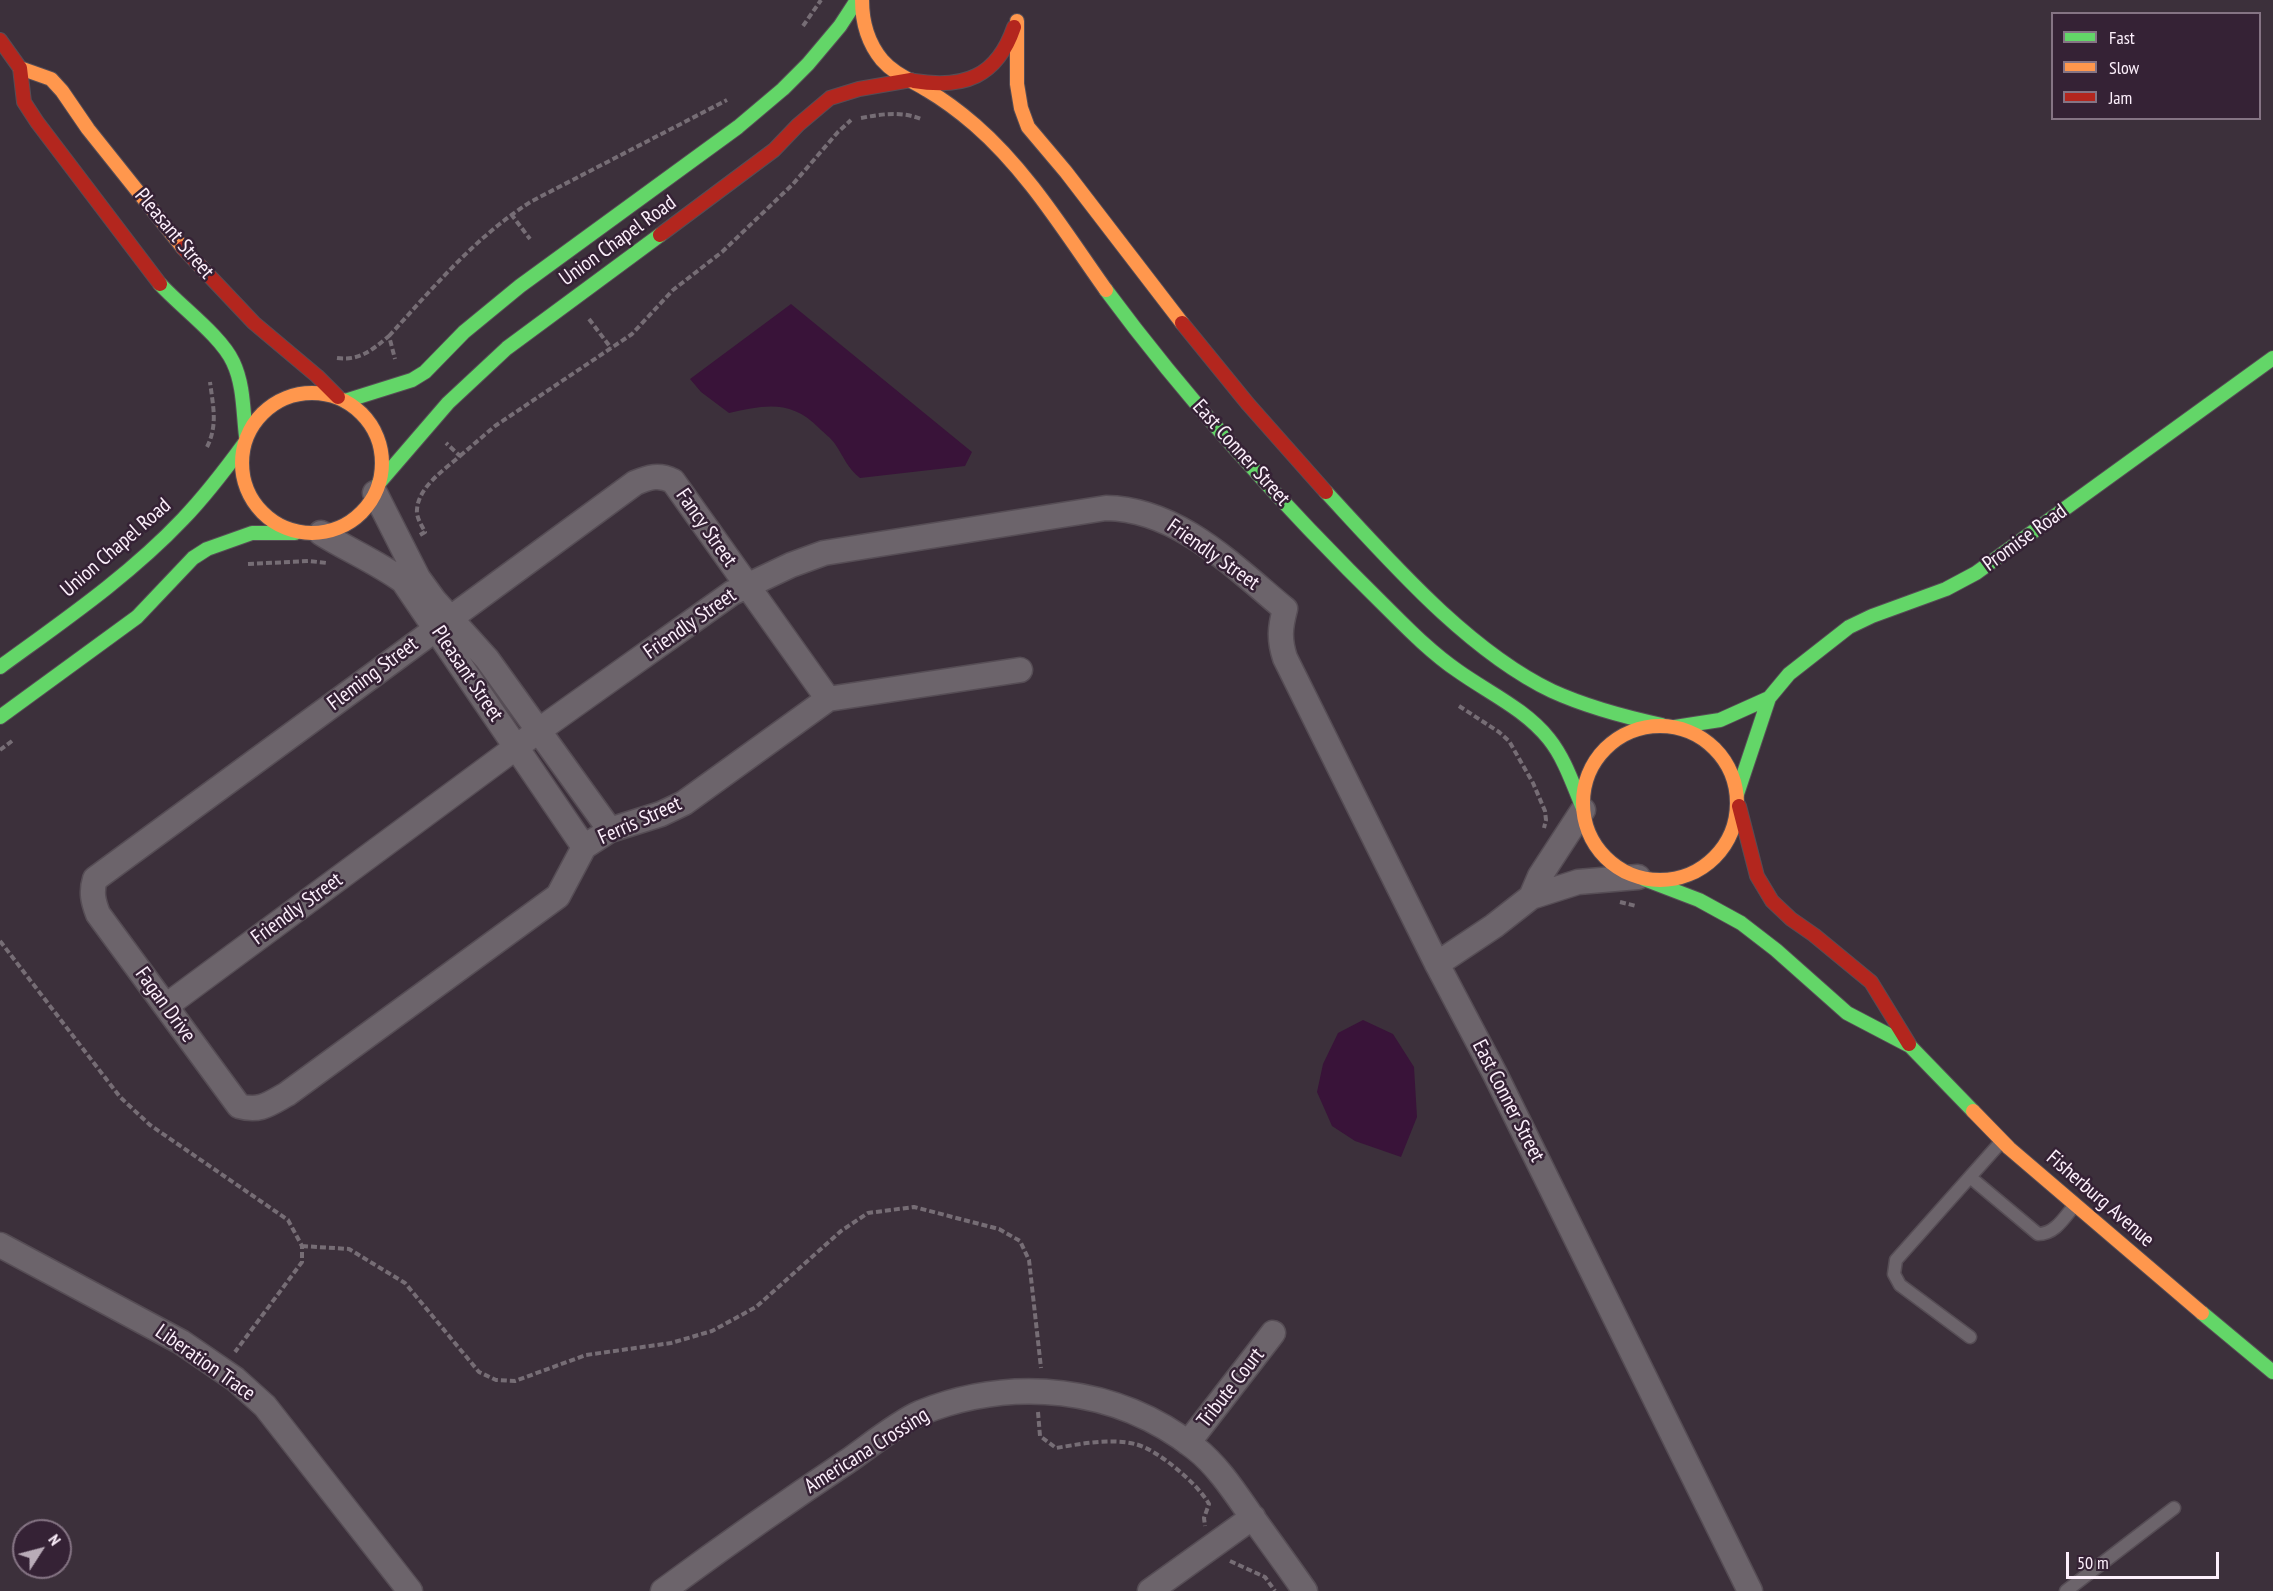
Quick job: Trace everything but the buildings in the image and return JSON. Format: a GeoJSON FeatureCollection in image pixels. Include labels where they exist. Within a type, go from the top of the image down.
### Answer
{"type":"FeatureCollection","features":[{"type":"Feature","properties":{"kind":"main road","name":"Union Chapel Road"},"geometry":{"type":"LineString","coordinates":[[342,399],[412,380],[425,372],[464,332],[520,286],[738,127],[783,89],[832,36],[857,0]]}},
{"type":"Feature","properties":{"kind":"main road","name":"East Conner Street"},"geometry":{"type":"LineString","coordinates":[[862,0],[861,13],[870,43],[891,68],[931,92],[977,126],[1007,157],[1123,313],[1192,399],[1265,483],[1397,620],[1451,668],[1503,700],[1544,733],[1558,753],[1583,809]]}},
{"type":"Feature","properties":{"kind":"main road","name":"East Conner Street"},"geometry":{"type":"LineString","coordinates":[[912,80],[948,86],[976,77],[997,62],[1007,45],[1017,16],[1018,98],[1026,122],[1034,136],[1062,166],[1151,288],[1293,457],[1382,552],[1488,650],[1520,673],[1566,696],[1615,715],[1669,726]]}},
{"type":"Feature","properties":{"kind":"main road","name":"Pleasant Street"},"geometry":{"type":"LineString","coordinates":[[0,40],[20,68],[24,102],[36,122],[149,272],[174,300],[222,345],[233,362],[243,400],[245,440]]}},
{"type":"Feature","properties":{"kind":"main road","name":"Pleasant Street"},"geometry":{"type":"LineString","coordinates":[[20,68],[51,79],[189,255],[254,323],[342,399]]}},
{"type":"Feature","properties":{"kind":"main road","name":"Union Chapel Road"},"geometry":{"type":"LineString","coordinates":[[377,488],[448,403],[507,348],[774,150],[830,98],[859,89],[912,80]]}},
{"type":"Feature","properties":{"kind":"main road","name":"Promise Road"},"geometry":{"type":"LineString","coordinates":[[1738,797],[1769,698],[1789,674],[1825,643],[1872,615],[1946,589],[1976,573],[2273,358]]}},
{"type":"Feature","properties":{"kind":"main road"},"geometry":{"type":"LineString","coordinates":[[0,717],[137,617],[194,558],[207,549],[252,533],[311,533],[338,529],[353,520],[366,508],[377,488],[382,464],[380,445],[372,427],[361,412],[342,399],[310,393],[284,398],[268,407],[255,420],[245,440],[241,464],[244,483],[252,501],[266,516],[282,527],[311,533]]}},
{"type":"Feature","properties":{"kind":"main road","name":"Union Chapel Road"},"geometry":{"type":"LineString","coordinates":[[0,667],[118,579],[174,528],[218,478],[245,440]]}},
{"type":"Feature","properties":{"kind":"main road","name":"Promise Road"},"geometry":{"type":"LineString","coordinates":[[1669,726],[1720,720],[1769,698]]}},
{"type":"Feature","properties":{"kind":"main road"},"geometry":{"type":"LineString","coordinates":[[1669,726],[1693,733],[1710,743],[1728,766],[1738,797],[1737,816],[1726,845],[1710,863],[1690,875],[1675,880],[1660,881],[1641,878],[1621,870],[1606,859],[1587,828],[1583,809],[1584,790],[1589,772],[1598,756],[1611,743],[1635,730],[1669,726]]}},
{"type":"Feature","properties":{"kind":"main road","name":"Fisherburg Avenue"},"geometry":{"type":"LineString","coordinates":[[1738,797],[1757,876],[1772,901],[1791,919],[1871,982],[1910,1046],[2002,1141],[2075,1206],[2273,1372]]}},
{"type":"Feature","properties":{"kind":"main road","name":"Fisherburg Avenue"},"geometry":{"type":"LineString","coordinates":[[1641,878],[1699,900],[1741,923],[1847,1013],[1910,1046]]}},
{"type":"Feature","properties":{"kind":"street","name":"Fleming Street"},"geometry":{"type":"LineString","coordinates":[[92,889],[95,879],[635,483],[655,476],[664,477]]}},
{"type":"Feature","properties":{"kind":"street","name":"Fancy Street"},"geometry":{"type":"LineString","coordinates":[[664,477],[673,481],[828,699]]}},
{"type":"Feature","properties":{"kind":"street","name":"Pleasant Street"},"geometry":{"type":"LineString","coordinates":[[377,488],[418,578],[443,623],[516,747],[584,847]]}},
{"type":"Feature","properties":{"kind":"street","name":"Friendly Street"},"geometry":{"type":"LineString","coordinates":[[166,1006],[516,747],[732,593],[791,565],[824,553],[1106,508],[1125,508],[1150,514],[1179,526],[1285,609]]}},
{"type":"Feature","properties":{"kind":"street","name":"Pleasant Street"},"geometry":{"type":"LineString","coordinates":[[311,533],[382,566],[403,581],[443,623],[487,659],[610,830]]}},
{"type":"Feature","properties":{"kind":"street","name":"East Conner Street"},"geometry":{"type":"LineString","coordinates":[[1285,609],[1279,630],[1285,658],[1437,964],[1495,1074],[1750,1591]]}},
{"type":"Feature","properties":{"kind":"street","name":"Ferris Street"},"geometry":{"type":"LineString","coordinates":[[252,1110],[269,1105],[287,1094],[558,896],[584,847],[610,830],[661,814],[684,803],[828,699],[1020,670]]}},
{"type":"Feature","properties":{"kind":"street"},"geometry":{"type":"LineString","coordinates":[[1531,897],[1540,876],[1583,809]]}},
{"type":"Feature","properties":{"kind":"street"},"geometry":{"type":"LineString","coordinates":[[1437,964],[1494,926],[1531,897],[1578,882],[1641,878]]}},
{"type":"Feature","properties":{"kind":"street","name":"Fagan Drive"},"geometry":{"type":"LineString","coordinates":[[92,889],[93,901],[98,914],[239,1106],[252,1110]]}},
{"type":"Feature","properties":{"kind":"street","name":"Liberation Trace"},"geometry":{"type":"LineString","coordinates":[[0,1245],[181,1342],[222,1370],[265,1406],[410,1591]]}},
{"type":"Feature","properties":{"kind":"street","name":"Tribute Court"},"geometry":{"type":"LineString","coordinates":[[1188,1443],[1273,1333]]}},
{"type":"Feature","properties":{"kind":"street","name":"Americana Crossing"},"geometry":{"type":"LineString","coordinates":[[663,1591],[751,1526],[917,1414],[951,1402],[985,1394],[1026,1390],[1072,1394],[1118,1406],[1167,1429],[1188,1443],[1228,1484],[1305,1591]]}},
{"type":"Feature","properties":{"kind":"street"},"geometry":{"type":"LineString","coordinates":[[1150,1591],[1252,1517]]}},
{"type":"Feature","properties":{"kind":"lane"},"geometry":{"type":"LineString","coordinates":[[1970,1337],[1900,1285],[1894,1274],[1896,1260],[2002,1141]]}},
{"type":"Feature","properties":{"kind":"lane"},"geometry":{"type":"LineString","coordinates":[[1970,1177],[2038,1234],[2047,1234],[2054,1229],[2075,1206]]}},
{"type":"Feature","properties":{"kind":"lane"},"geometry":{"type":"LineString","coordinates":[[2066,1591],[2174,1508]]}},
{"type":"Feature","properties":{"kind":"path"},"geometry":{"type":"LineString","coordinates":[[796,35],[821,0]]}},
{"type":"Feature","properties":{"kind":"path"},"geometry":{"type":"LineString","coordinates":[[329,355],[346,359],[359,357],[369,352],[389,336],[486,234],[511,214],[731,98]]}},
{"type":"Feature","properties":{"kind":"path"},"geometry":{"type":"LineString","coordinates":[[425,532],[417,511],[422,494],[430,482],[495,426],[632,334],[673,290],[722,252],[793,184],[851,120],[890,113],[908,114],[922,119]]}},
{"type":"Feature","properties":{"kind":"path"},"geometry":{"type":"LineString","coordinates":[[511,214],[530,239]]}},
{"type":"Feature","properties":{"kind":"path"},"geometry":{"type":"LineString","coordinates":[[587,316],[611,348]]}},
{"type":"Feature","properties":{"kind":"path"},"geometry":{"type":"LineString","coordinates":[[389,336],[396,364]]}},
{"type":"Feature","properties":{"kind":"path"},"geometry":{"type":"LineString","coordinates":[[441,439],[460,456]]}},
{"type":"Feature","properties":{"kind":"path"},"geometry":{"type":"LineString","coordinates":[[240,566],[309,561],[338,565]]}},
{"type":"Feature","properties":{"kind":"path"},"geometry":{"type":"LineString","coordinates":[[1614,900],[1638,907]]}},
{"type":"Feature","properties":{"kind":"path"},"geometry":{"type":"LineString","coordinates":[[0,941],[120,1097],[150,1125],[288,1220],[302,1246],[302,1262],[222,1370]]}},
{"type":"Feature","properties":{"kind":"path"},"geometry":{"type":"LineString","coordinates":[[302,1246],[349,1249],[405,1283],[479,1372],[496,1380],[515,1382],[586,1355],[670,1343],[712,1331],[756,1307],[840,1231],[868,1213],[914,1207],[999,1229],[1020,1241],[1029,1260],[1041,1368]]}},
{"type":"Feature","properties":{"kind":"path"},"geometry":{"type":"LineString","coordinates":[[1038,1411],[1040,1436],[1056,1448],[1093,1442],[1136,1444],[1172,1463],[1203,1493],[1209,1504],[1204,1518],[1205,1527]]}},
{"type":"Feature","properties":{"kind":"path"},"geometry":{"type":"LineString","coordinates":[[1229,1560],[1265,1577],[1275,1591]]}},
{"type":"Feature","properties":{"kind":"shaded area"},"geometry":{"type":"Polygon","coordinates":[[[791,304],[972,452],[965,466],[860,478],[832,440],[798,412],[787,408],[765,407],[729,413],[701,392],[690,379],[791,304]]]}},
{"type":"Feature","properties":{"kind":"shaded area"},"geometry":{"type":"Polygon","coordinates":[[[1363,1020],[1393,1034],[1414,1067],[1417,1117],[1401,1157],[1355,1141],[1332,1126],[1317,1092],[1323,1064],[1338,1033],[1363,1020]]]}},
{"type":"Feature","properties":{"kind":"traffic: fast"},"geometry":{"type":"LineString","coordinates":[[345,401],[412,380],[425,372],[464,332],[520,286],[738,127],[783,89],[808,64],[840,26],[857,0]]}},
{"type":"Feature","properties":{"kind":"traffic: fast"},"geometry":{"type":"LineString","coordinates":[[379,483],[448,403],[507,348],[660,235]]}},
{"type":"Feature","properties":{"kind":"traffic: fast"},"geometry":{"type":"LineString","coordinates":[[160,284],[210,332],[233,362],[241,389],[246,436]]}},
{"type":"Feature","properties":{"kind":"traffic: fast"},"geometry":{"type":"LineString","coordinates":[[1106,290],[1206,416],[1352,573],[1414,635],[1440,657],[1518,710],[1539,728],[1560,755],[1583,808]]}},
{"type":"Feature","properties":{"kind":"traffic: fast"},"geometry":{"type":"LineString","coordinates":[[1737,794],[1769,698],[1789,674],[1849,627],[1872,616],[1946,589],[1976,573],[2273,358]]}},
{"type":"Feature","properties":{"kind":"traffic: fast"},"geometry":{"type":"LineString","coordinates":[[0,667],[95,597],[162,540],[215,483],[244,444]]}},
{"type":"Feature","properties":{"kind":"traffic: fast"},"geometry":{"type":"LineString","coordinates":[[1326,492],[1431,602],[1460,628],[1521,674],[1565,697],[1606,711],[1662,725]]}},
{"type":"Feature","properties":{"kind":"traffic: fast"},"geometry":{"type":"LineString","coordinates":[[0,717],[137,617],[193,558],[207,549],[252,533],[295,533]]}},
{"type":"Feature","properties":{"kind":"traffic: fast"},"geometry":{"type":"LineString","coordinates":[[1675,727],[1720,720],[1769,698]]}},
{"type":"Feature","properties":{"kind":"traffic: fast"},"geometry":{"type":"LineString","coordinates":[[1644,879],[1699,900],[1741,923],[1776,950],[1847,1013],[1910,1046],[1973,1111]]}},
{"type":"Feature","properties":{"kind":"traffic: fast"},"geometry":{"type":"LineString","coordinates":[[2202,1313],[2273,1372]]}},
{"type":"Feature","properties":{"kind":"traffic: slow"},"geometry":{"type":"LineString","coordinates":[[862,0],[867,32],[882,60],[897,73],[952,106],[994,143],[1029,183],[1106,290]]}},
{"type":"Feature","properties":{"kind":"traffic: slow"},"geometry":{"type":"LineString","coordinates":[[1017,21],[1017,84],[1021,108],[1028,127],[1066,172],[1182,323]]}},
{"type":"Feature","properties":{"kind":"traffic: slow"},"geometry":{"type":"LineString","coordinates":[[20,68],[51,79],[62,91],[88,129],[183,248]]}},
{"type":"Feature","properties":{"kind":"traffic: slow"},"geometry":{"type":"LineString","coordinates":[[312,393],[339,398],[362,413],[377,436],[382,463],[377,490],[362,513],[339,528],[312,533],[285,528],[262,513],[247,490],[242,463],[247,436],[262,413],[285,398],[312,393]]}},
{"type":"Feature","properties":{"kind":"traffic: slow"},"geometry":{"type":"LineString","coordinates":[[1660,726],[1690,731],[1715,748],[1732,773],[1737,803],[1732,833],[1715,858],[1690,875],[1660,880],[1630,875],[1605,858],[1588,833],[1583,803],[1588,773],[1605,748],[1630,731],[1660,726]]}},
{"type":"Feature","properties":{"kind":"traffic: slow"},"geometry":{"type":"LineString","coordinates":[[1973,1111],[2009,1148],[2202,1313]]}},
{"type":"Feature","properties":{"kind":"traffic: jam"},"geometry":{"type":"LineString","coordinates":[[914,81],[948,83],[976,76],[998,58],[1014,27]]}},
{"type":"Feature","properties":{"kind":"traffic: jam"},"geometry":{"type":"LineString","coordinates":[[0,40],[20,68],[24,102],[37,122],[160,284]]}},
{"type":"Feature","properties":{"kind":"traffic: jam"},"geometry":{"type":"LineString","coordinates":[[660,235],[774,150],[798,125],[830,98],[859,89],[911,80]]}},
{"type":"Feature","properties":{"kind":"traffic: jam"},"geometry":{"type":"LineString","coordinates":[[183,248],[254,323],[317,376],[338,397]]}},
{"type":"Feature","properties":{"kind":"traffic: jam"},"geometry":{"type":"LineString","coordinates":[[1182,323],[1248,404],[1326,492]]}},
{"type":"Feature","properties":{"kind":"traffic: jam"},"geometry":{"type":"LineString","coordinates":[[1739,806],[1757,876],[1772,901],[1791,919],[1871,982],[1909,1044]]}}]}
